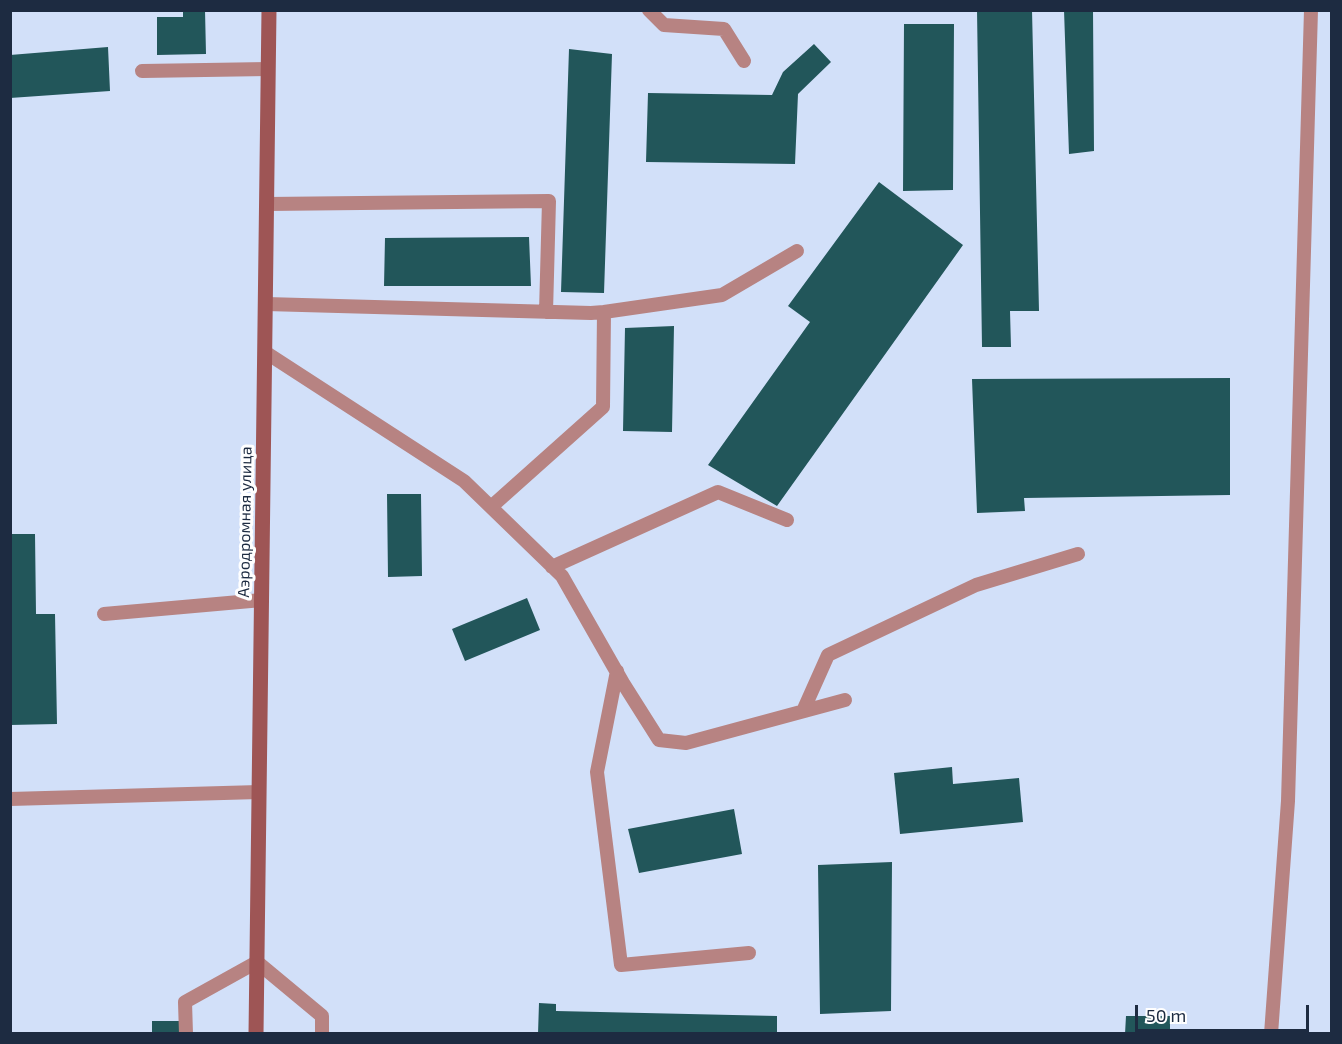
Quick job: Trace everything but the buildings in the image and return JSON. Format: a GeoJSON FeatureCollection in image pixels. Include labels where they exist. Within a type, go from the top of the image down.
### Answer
{"type":"FeatureCollection","features":[{"type":"Feature","properties":{"kind":"street","name":"Аэродромная улица"},"geometry":{"type":"LineString","coordinates":[[256,1034],[269,10]]}},
{"type":"Feature","properties":{"kind":"lane"},"geometry":{"type":"LineString","coordinates":[[649,10],[664,25],[724,29],[744,61]]}},
{"type":"Feature","properties":{"kind":"lane"},"geometry":{"type":"LineString","coordinates":[[1271,1034],[1288,801],[1311,10]]}},
{"type":"Feature","properties":{"kind":"lane"},"geometry":{"type":"LineString","coordinates":[[142,71],[268,69]]}},
{"type":"Feature","properties":{"kind":"lane"},"geometry":{"type":"LineString","coordinates":[[267,204],[549,201],[546,312]]}},
{"type":"Feature","properties":{"kind":"lane"},"geometry":{"type":"LineString","coordinates":[[266,304],[604,312],[722,295],[797,251]]}},
{"type":"Feature","properties":{"kind":"lane"},"geometry":{"type":"LineString","coordinates":[[491,507],[603,407],[604,312]]}},
{"type":"Feature","properties":{"kind":"lane"},"geometry":{"type":"LineString","coordinates":[[265,352],[465,481],[562,576],[659,740],[686,743],[845,700]]}},
{"type":"Feature","properties":{"kind":"lane"},"geometry":{"type":"LineString","coordinates":[[552,567],[718,492],[787,520]]}},
{"type":"Feature","properties":{"kind":"lane"},"geometry":{"type":"LineString","coordinates":[[803,711],[828,655],[976,585],[1078,554]]}},
{"type":"Feature","properties":{"kind":"lane"},"geometry":{"type":"LineString","coordinates":[[104,614],[262,600]]}},
{"type":"Feature","properties":{"kind":"lane"},"geometry":{"type":"LineString","coordinates":[[617,671],[597,772],[621,965],[749,953]]}},
{"type":"Feature","properties":{"kind":"lane"},"geometry":{"type":"LineString","coordinates":[[10,799],[259,792]]}},
{"type":"Feature","properties":{"kind":"lane"},"geometry":{"type":"LineString","coordinates":[[186,1034],[185,1002],[257,962],[322,1016],[322,1034]]}}]}
